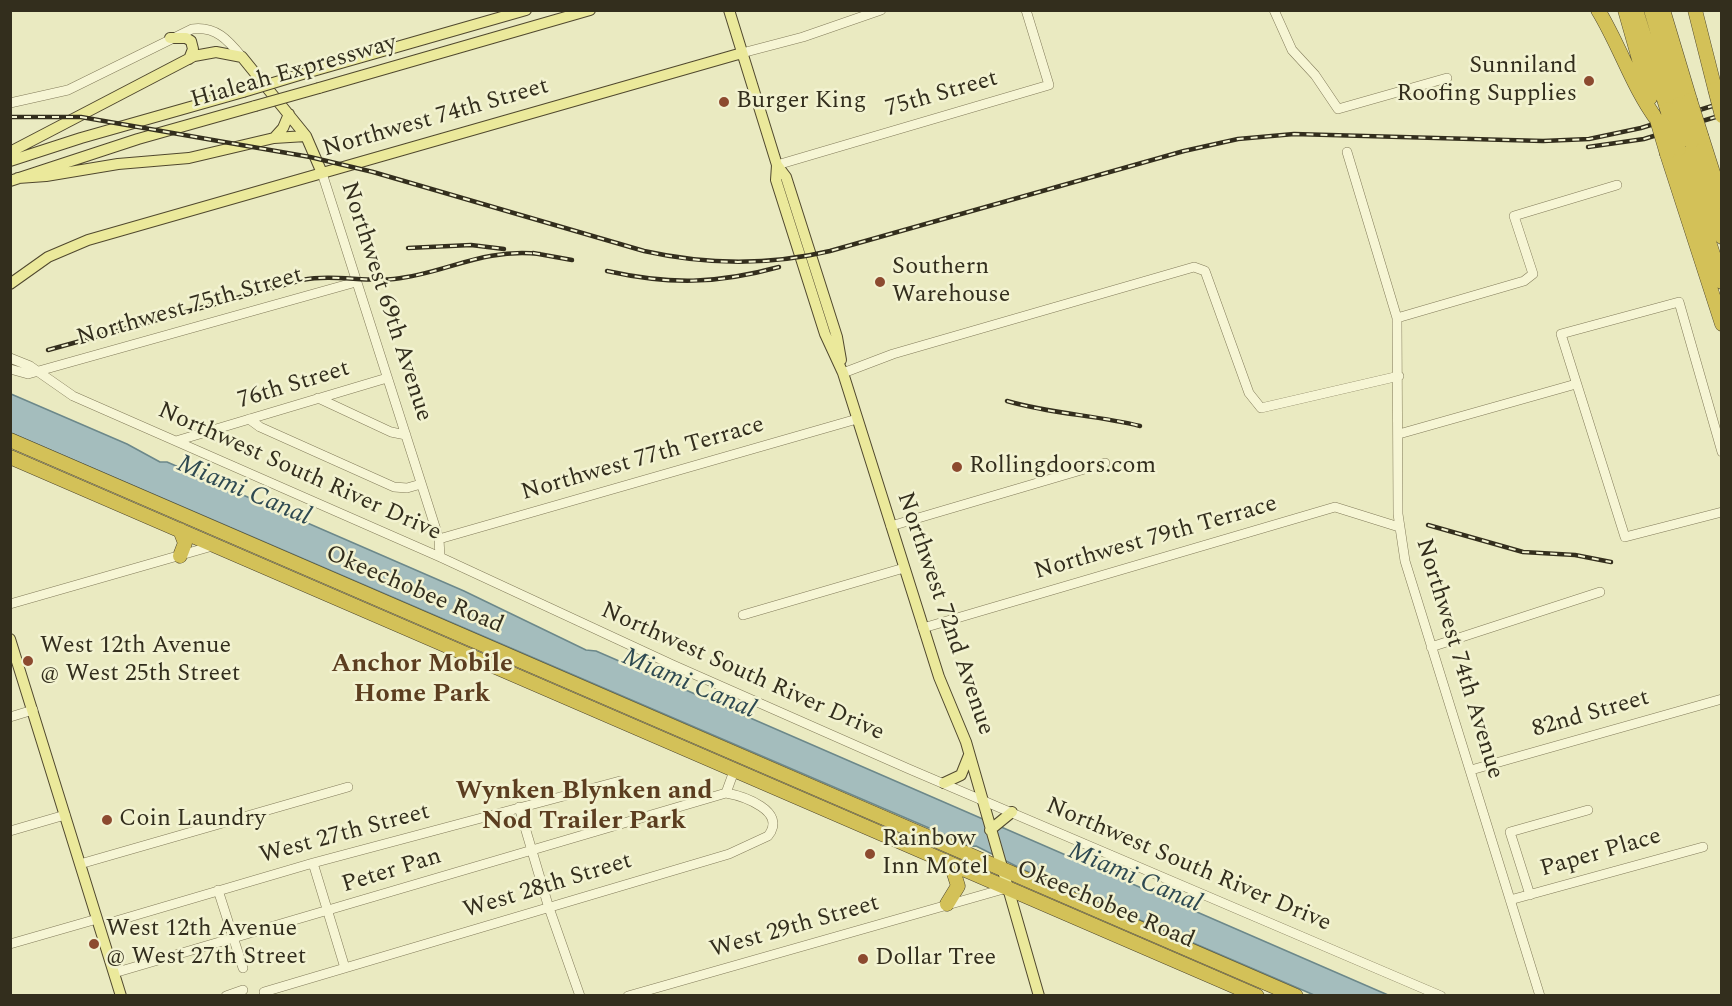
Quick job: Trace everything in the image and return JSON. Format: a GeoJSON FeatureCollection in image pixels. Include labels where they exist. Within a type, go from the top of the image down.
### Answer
{"type":"FeatureCollection","features":[{"type":"Feature","properties":{"kind":"highway"},"geometry":{"type":"LineString","coordinates":[[1598,10],[1623,53],[1645,104],[1667,110]]}},
{"type":"Feature","properties":{"kind":"highway"},"geometry":{"type":"LineString","coordinates":[[1625,10],[1722,237]]}},
{"type":"Feature","properties":{"kind":"highway"},"geometry":{"type":"LineString","coordinates":[[1636,10],[1667,110],[1685,146],[1722,201]]}},
{"type":"Feature","properties":{"kind":"highway"},"geometry":{"type":"LineString","coordinates":[[1651,10],[1667,110]]}},
{"type":"Feature","properties":{"kind":"highway"},"geometry":{"type":"LineString","coordinates":[[1663,10],[1667,110]]}},
{"type":"Feature","properties":{"kind":"highway"},"geometry":{"type":"LineString","coordinates":[[1695,10],[1722,116]]}},
{"type":"Feature","properties":{"kind":"highway"},"geometry":{"type":"LineString","coordinates":[[1685,146],[1722,282]]}},
{"type":"Feature","properties":{"kind":"highway"},"geometry":{"type":"LineString","coordinates":[[1685,146],[1722,324]]}},
{"type":"Feature","properties":{"kind":"highway","name":"Okeechobee Road"},"geometry":{"type":"LineString","coordinates":[[10,441],[1001,864],[1296,996]]}},
{"type":"Feature","properties":{"kind":"highway","name":"Okeechobee Road"},"geometry":{"type":"LineString","coordinates":[[10,457],[1257,996]]}},
{"type":"Feature","properties":{"kind":"highway"},"geometry":{"type":"LineString","coordinates":[[180,530],[185,543],[180,556]]}},
{"type":"Feature","properties":{"kind":"highway"},"geometry":{"type":"LineString","coordinates":[[216,546],[228,543],[252,545]]}},
{"type":"Feature","properties":{"kind":"highway"},"geometry":{"type":"LineString","coordinates":[[947,904],[958,886],[951,864]]}},
{"type":"Feature","properties":{"kind":"main road","name":"Hialeah Expressway"},"geometry":{"type":"LineString","coordinates":[[10,161],[81,138],[526,10]]}},
{"type":"Feature","properties":{"kind":"main road","name":"Hialeah Expressway"},"geometry":{"type":"LineString","coordinates":[[14,179],[138,139],[590,10]]}},
{"type":"Feature","properties":{"kind":"main road","name":"Northwest 72nd Avenue"},"geometry":{"type":"LineString","coordinates":[[729,10],[777,165],[786,177],[806,236],[837,338],[843,373],[923,628],[969,754],[1039,996]]}},
{"type":"Feature","properties":{"kind":"main road"},"geometry":{"type":"LineString","coordinates":[[170,38],[186,38],[191,41],[193,52],[189,59]]}},
{"type":"Feature","properties":{"kind":"main road"},"geometry":{"type":"LineString","coordinates":[[10,152],[189,59],[211,52],[242,57]]}},
{"type":"Feature","properties":{"kind":"main road","name":"Northwest 74th Street"},"geometry":{"type":"LineString","coordinates":[[10,284],[48,257],[88,240],[742,54]]}},
{"type":"Feature","properties":{"kind":"main road","name":"Northwest 69th Avenue"},"geometry":{"type":"LineString","coordinates":[[242,57],[306,136],[322,173]]}},
{"type":"Feature","properties":{"kind":"main road"},"geometry":{"type":"LineString","coordinates":[[274,138],[283,128],[289,114]]}},
{"type":"Feature","properties":{"kind":"main road"},"geometry":{"type":"LineString","coordinates":[[14,179],[118,164],[196,157],[274,138],[306,136]]}},
{"type":"Feature","properties":{"kind":"main road"},"geometry":{"type":"LineString","coordinates":[[10,639],[122,996]]}},
{"type":"Feature","properties":{"kind":"main road"},"geometry":{"type":"LineString","coordinates":[[944,783],[961,775],[969,754]]}},
{"type":"Feature","properties":{"kind":"main road"},"geometry":{"type":"LineString","coordinates":[[990,830],[1007,814]]}},
{"type":"Feature","properties":{"kind":"street","name":"Northwest 74th Street"},"geometry":{"type":"LineString","coordinates":[[742,54],[881,10]]}},
{"type":"Feature","properties":{"kind":"street","name":"75th Street"},"geometry":{"type":"LineString","coordinates":[[777,165],[1048,85],[1026,10]]}},
{"type":"Feature","properties":{"kind":"street"},"geometry":{"type":"LineString","coordinates":[[1274,10],[1292,50],[1315,75],[1338,109],[1447,78]]}},
{"type":"Feature","properties":{"kind":"street","name":"Northwest 69th Avenue"},"geometry":{"type":"LineString","coordinates":[[10,103],[68,90],[192,29],[212,30],[226,39],[242,57]]}},
{"type":"Feature","properties":{"kind":"street","name":"Northwest 74th Avenue"},"geometry":{"type":"LineString","coordinates":[[1347,152],[1397,318],[1399,526],[1406,561],[1540,996]]}},
{"type":"Feature","properties":{"kind":"street","name":"Northwest 69th Avenue"},"geometry":{"type":"LineString","coordinates":[[322,173],[439,539],[440,557]]}},
{"type":"Feature","properties":{"kind":"street"},"geometry":{"type":"LineString","coordinates":[[1397,318],[1524,281],[1533,274],[1514,216],[1617,185]]}},
{"type":"Feature","properties":{"kind":"street"},"geometry":{"type":"LineString","coordinates":[[843,373],[893,354],[1194,267],[1205,271],[1249,393],[1261,408],[1399,376]]}},
{"type":"Feature","properties":{"kind":"street","name":"Northwest 75th Street"},"geometry":{"type":"LineString","coordinates":[[34,371],[356,282]]}},
{"type":"Feature","properties":{"kind":"street"},"geometry":{"type":"LineString","coordinates":[[1722,452],[1679,302],[1562,334],[1626,537],[1722,512]]}},
{"type":"Feature","properties":{"kind":"street","name":"Northwest South River Drive"},"geometry":{"type":"LineString","coordinates":[[10,358],[73,396],[440,557],[674,665],[981,799],[1007,814],[1441,996]]}},
{"type":"Feature","properties":{"kind":"street"},"geometry":{"type":"LineString","coordinates":[[52,383],[54,366]]}},
{"type":"Feature","properties":{"kind":"street","name":"Northwest South River Drive"},"geometry":{"type":"LineString","coordinates":[[10,369],[22,374],[34,371]]}},
{"type":"Feature","properties":{"kind":"street","name":"76th Street"},"geometry":{"type":"LineString","coordinates":[[177,441],[387,378]]}},
{"type":"Feature","properties":{"kind":"street"},"geometry":{"type":"LineString","coordinates":[[1399,434],[1576,384]]}},
{"type":"Feature","properties":{"kind":"street"},"geometry":{"type":"LineString","coordinates":[[318,398],[391,432],[406,435]]}},
{"type":"Feature","properties":{"kind":"street"},"geometry":{"type":"LineString","coordinates":[[249,419],[260,427],[394,487],[407,488],[421,484]]}},
{"type":"Feature","properties":{"kind":"street","name":"Northwest 77th Terrace"},"geometry":{"type":"LineString","coordinates":[[439,539],[857,419]]}},
{"type":"Feature","properties":{"kind":"street"},"geometry":{"type":"LineString","coordinates":[[891,526],[1105,464]]}},
{"type":"Feature","properties":{"kind":"street","name":"Northwest 79th Terrace"},"geometry":{"type":"LineString","coordinates":[[923,628],[1335,507],[1399,526]]}},
{"type":"Feature","properties":{"kind":"street"},"geometry":{"type":"LineString","coordinates":[[10,604],[216,546]]}},
{"type":"Feature","properties":{"kind":"street"},"geometry":{"type":"LineString","coordinates":[[742,615],[904,568]]}},
{"type":"Feature","properties":{"kind":"street"},"geometry":{"type":"LineString","coordinates":[[1431,647],[1600,592]]}},
{"type":"Feature","properties":{"kind":"street","name":"82nd Street"},"geometry":{"type":"LineString","coordinates":[[1471,770],[1722,699]]}},
{"type":"Feature","properties":{"kind":"street"},"geometry":{"type":"LineString","coordinates":[[10,717],[33,710]]}},
{"type":"Feature","properties":{"kind":"street"},"geometry":{"type":"LineString","coordinates":[[726,793],[734,771]]}},
{"type":"Feature","properties":{"kind":"street","name":"West 27th Street"},"geometry":{"type":"LineString","coordinates":[[116,921],[313,863],[620,781]]}},
{"type":"Feature","properties":{"kind":"street"},"geometry":{"type":"LineString","coordinates":[[80,864],[348,787]]}},
{"type":"Feature","properties":{"kind":"street","name":"West 28th Street"},"geometry":{"type":"LineString","coordinates":[[264,992],[729,854],[761,840],[772,831],[768,814],[753,799],[726,793]]}},
{"type":"Feature","properties":{"kind":"street","name":"Peter Pan"},"geometry":{"type":"LineString","coordinates":[[114,973],[726,793]]}},
{"type":"Feature","properties":{"kind":"street"},"geometry":{"type":"LineString","coordinates":[[519,807],[548,906],[580,996]]}},
{"type":"Feature","properties":{"kind":"street"},"geometry":{"type":"LineString","coordinates":[[1530,895],[1510,832],[1588,810]]}},
{"type":"Feature","properties":{"kind":"street"},"geometry":{"type":"LineString","coordinates":[[10,831],[65,815]]}},
{"type":"Feature","properties":{"kind":"street","name":"Paper Place"},"geometry":{"type":"LineString","coordinates":[[1510,900],[1703,847]]}},
{"type":"Feature","properties":{"kind":"street"},"geometry":{"type":"LineString","coordinates":[[313,863],[345,968]]}},
{"type":"Feature","properties":{"kind":"street","name":"West 29th Street"},"geometry":{"type":"LineString","coordinates":[[628,996],[1007,888]]}},
{"type":"Feature","properties":{"kind":"street"},"geometry":{"type":"LineString","coordinates":[[218,890],[243,968]]}},
{"type":"Feature","properties":{"kind":"street"},"geometry":{"type":"LineString","coordinates":[[11,944],[97,919]]}},
{"type":"Feature","properties":{"kind":"street"},"geometry":{"type":"LineString","coordinates":[[664,985],[667,996]]}},
{"type":"Feature","properties":{"kind":"street"},"geometry":{"type":"LineString","coordinates":[[226,996],[243,990]]}},
{"type":"Feature","properties":{"kind":"water"},"geometry":{"type":"Polygon","coordinates":[[[11,394],[127,444],[160,462],[167,462],[464,591],[586,650],[596,651],[1388,995],[1314,995],[1026,871],[976,846],[967,847],[957,840],[11,433],[11,394]]]}},
{"type":"Feature","properties":{"kind":"railway"},"geometry":{"type":"LineString","coordinates":[[10,117],[81,117],[310,157],[373,172],[644,251],[691,259],[737,262],[783,259],[830,251],[1184,151],[1238,139],[1294,134],[1543,141],[1589,139],[1641,128],[1722,103]]}},
{"type":"Feature","properties":{"kind":"railway"},"geometry":{"type":"LineString","coordinates":[[1588,147],[1644,139],[1722,115]]}},
{"type":"Feature","properties":{"kind":"railway"},"geometry":{"type":"LineString","coordinates":[[408,248],[471,245],[504,249]]}},
{"type":"Feature","properties":{"kind":"railway"},"geometry":{"type":"LineString","coordinates":[[533,253],[572,260]]}},
{"type":"Feature","properties":{"kind":"railway"},"geometry":{"type":"LineString","coordinates":[[48,350],[302,280],[314,278],[394,279],[499,255],[540,254]]}},
{"type":"Feature","properties":{"kind":"railway"},"geometry":{"type":"LineString","coordinates":[[607,271],[652,279],[693,281],[735,277],[779,267]]}},
{"type":"Feature","properties":{"kind":"railway"},"geometry":{"type":"LineString","coordinates":[[1007,401],[1140,426]]}},
{"type":"Feature","properties":{"kind":"railway"},"geometry":{"type":"LineString","coordinates":[[1428,525],[1523,552],[1575,555],[1611,562]]}},
{"type":"Feature","properties":{"kind":"place","name":"Sunniland Roofing Supplies"},"geometry":{"type":"Point","coordinates":[1589,81]}},
{"type":"Feature","properties":{"kind":"place","name":"Burger King"},"geometry":{"type":"Point","coordinates":[724,102]}},
{"type":"Feature","properties":{"kind":"place","name":"Southern Warehouse"},"geometry":{"type":"Point","coordinates":[880,282]}},
{"type":"Feature","properties":{"kind":"place","name":"Rollingdoors.com"},"geometry":{"type":"Point","coordinates":[957,467]}},
{"type":"Feature","properties":{"kind":"place","name":"West 12th Avenue @ West 25th Street"},"geometry":{"type":"Point","coordinates":[28,661]}},
{"type":"Feature","properties":{"kind":"place","name":"Coin Laundry"},"geometry":{"type":"Point","coordinates":[107,820]}},
{"type":"Feature","properties":{"kind":"place","name":"Rainbow Inn Motel"},"geometry":{"type":"Point","coordinates":[870,854]}},
{"type":"Feature","properties":{"kind":"place","name":"West 12th Avenue @ West 27th Street"},"geometry":{"type":"Point","coordinates":[94,944]}},
{"type":"Feature","properties":{"kind":"place","name":"Dollar Tree"},"geometry":{"type":"Point","coordinates":[863,959]}},
{"type":"Feature","properties":{"kind":"district","name":"Anchor Mobile Home Park"},"geometry":{"type":"Point","coordinates":[422,681]}},
{"type":"Feature","properties":{"kind":"district","name":"Wynken Blynken and Nod Trailer Park"},"geometry":{"type":"Point","coordinates":[584,808]}},
{"type":"Feature","properties":{"kind":"water label","name":"Miami Canal"},"geometry":{"type":"Point","coordinates":[243,492]}},
{"type":"Feature","properties":{"kind":"water label","name":"Miami Canal"},"geometry":{"type":"Point","coordinates":[688,685]}},
{"type":"Feature","properties":{"kind":"water label","name":"Miami Canal"},"geometry":{"type":"Point","coordinates":[1134,879]}}]}
